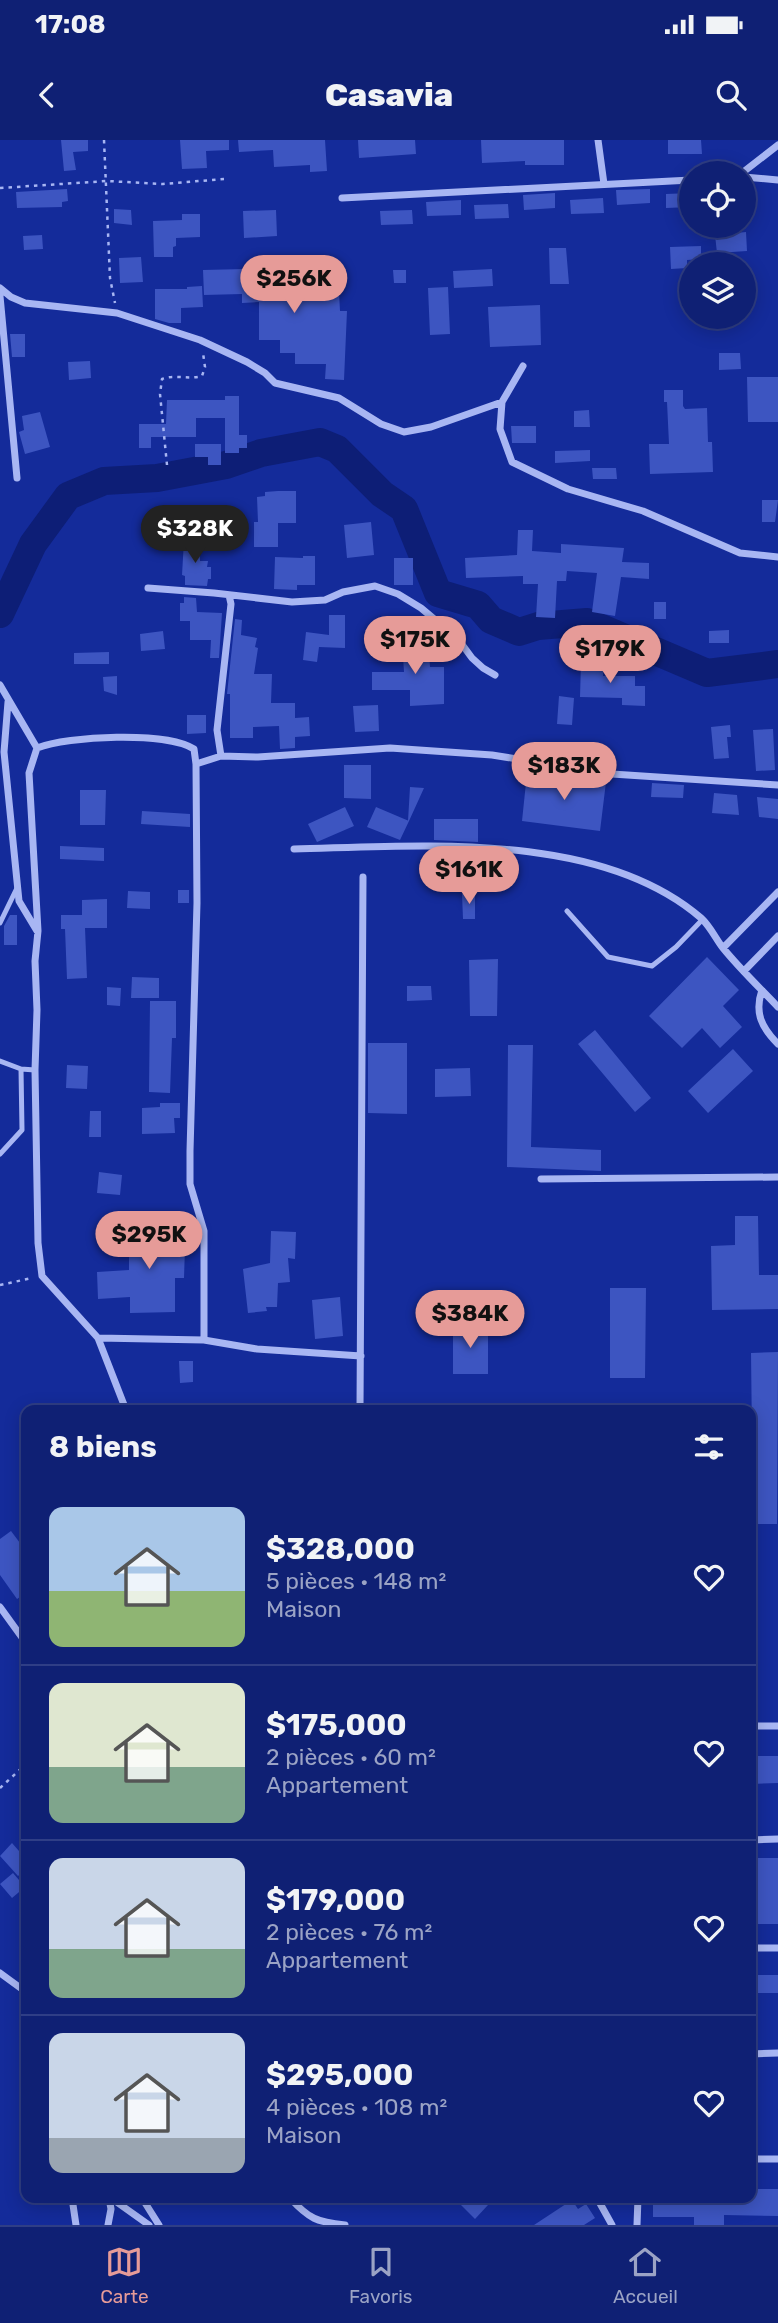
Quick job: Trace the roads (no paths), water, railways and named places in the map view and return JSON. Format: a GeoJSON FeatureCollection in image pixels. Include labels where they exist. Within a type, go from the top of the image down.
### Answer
{"type":"FeatureCollection","features":[{"type":"Feature","properties":{"kind":"street"},"geometry":{"type":"LineString","coordinates":[[598,140],[604,184]]}},
{"type":"Feature","properties":{"kind":"street"},"geometry":{"type":"LineString","coordinates":[[756,164],[778,145]]}},
{"type":"Feature","properties":{"kind":"street"},"geometry":{"type":"LineString","coordinates":[[756,177],[778,180]]}},
{"type":"Feature","properties":{"kind":"street"},"geometry":{"type":"LineString","coordinates":[[342,198],[679,181]]}},
{"type":"Feature","properties":{"kind":"street"},"geometry":{"type":"LineString","coordinates":[[0,288],[10,297],[25,303],[117,313],[200,340],[247,362],[275,383],[339,398],[380,424],[404,432],[430,427],[502,402]]}},
{"type":"Feature","properties":{"kind":"street"},"geometry":{"type":"LineString","coordinates":[[0,296],[17,478]]}},
{"type":"Feature","properties":{"kind":"street"},"geometry":{"type":"LineString","coordinates":[[523,366],[502,402],[500,429],[512,462],[568,489],[643,511],[740,553],[778,557]]}},
{"type":"Feature","properties":{"kind":"street"},"geometry":{"type":"LineString","coordinates":[[148,589],[292,602],[325,600],[343,592],[375,586],[398,594],[421,608],[458,639],[483,668],[495,675]]}},
{"type":"Feature","properties":{"kind":"street"},"geometry":{"type":"LineString","coordinates":[[220,756],[217,730],[231,604],[229,595]]}},
{"type":"Feature","properties":{"kind":"street"},"geometry":{"type":"LineString","coordinates":[[0,685],[37,748],[29,773],[38,931],[35,961],[35,1070],[38,1243],[42,1276],[98,1338],[124,1405]]}},
{"type":"Feature","properties":{"kind":"street"},"geometry":{"type":"LineString","coordinates":[[8,702],[5,752],[19,901],[38,931]]}},
{"type":"Feature","properties":{"kind":"street"},"geometry":{"type":"LineString","coordinates":[[37,748],[51,743],[135,737],[170,739],[194,749],[197,903],[190,1184],[204,1231],[204,1340]]}},
{"type":"Feature","properties":{"kind":"street"},"geometry":{"type":"LineString","coordinates":[[196,764],[220,756],[258,757],[390,748],[492,755],[612,774],[778,785]]}},
{"type":"Feature","properties":{"kind":"street"},"geometry":{"type":"LineString","coordinates":[[294,849],[412,846],[558,855],[602,866],[660,890],[703,919],[723,948],[778,1007]]}},
{"type":"Feature","properties":{"kind":"street"},"geometry":{"type":"LineString","coordinates":[[360,1405],[363,877]]}},
{"type":"Feature","properties":{"kind":"street"},"geometry":{"type":"LineString","coordinates":[[723,948],[778,892]]}},
{"type":"Feature","properties":{"kind":"street"},"geometry":{"type":"LineString","coordinates":[[744,971],[778,936]]}},
{"type":"Feature","properties":{"kind":"street"},"geometry":{"type":"LineString","coordinates":[[762,990],[758,1014],[765,1031],[778,1044]]}},
{"type":"Feature","properties":{"kind":"street"},"geometry":{"type":"LineString","coordinates":[[541,1179],[778,1177]]}},
{"type":"Feature","properties":{"kind":"street"},"geometry":{"type":"LineString","coordinates":[[98,1338],[204,1340],[257,1349],[361,1356]]}},
{"type":"Feature","properties":{"kind":"street"},"geometry":{"type":"LineString","coordinates":[[0,1607],[21,1636]]}},
{"type":"Feature","properties":{"kind":"street"},"geometry":{"type":"LineString","coordinates":[[756,1726],[778,1726]]}},
{"type":"Feature","properties":{"kind":"street"},"geometry":{"type":"LineString","coordinates":[[756,1840],[778,1839]]}},
{"type":"Feature","properties":{"kind":"street"},"geometry":{"type":"LineString","coordinates":[[756,1948],[778,1948]]}},
{"type":"Feature","properties":{"kind":"street"},"geometry":{"type":"LineString","coordinates":[[0,1973],[21,1989]]}},
{"type":"Feature","properties":{"kind":"street"},"geometry":{"type":"LineString","coordinates":[[756,2054],[778,2053]]}},
{"type":"Feature","properties":{"kind":"street"},"geometry":{"type":"LineString","coordinates":[[756,2159],[778,2159]]}},
{"type":"Feature","properties":{"kind":"street"},"geometry":{"type":"LineString","coordinates":[[73,2203],[76,2225]]}},
{"type":"Feature","properties":{"kind":"street"},"geometry":{"type":"LineString","coordinates":[[108,2225],[110,2203]]}},
{"type":"Feature","properties":{"kind":"street"},"geometry":{"type":"LineString","coordinates":[[117,2203],[149,2225]]}},
{"type":"Feature","properties":{"kind":"street"},"geometry":{"type":"LineString","coordinates":[[145,2203],[159,2225]]}},
{"type":"Feature","properties":{"kind":"street"},"geometry":{"type":"LineString","coordinates":[[294,2203],[316,2220],[345,2225]]}},
{"type":"Feature","properties":{"kind":"street"},"geometry":{"type":"LineString","coordinates":[[600,2203],[612,2225]]}},
{"type":"Feature","properties":{"kind":"street"},"geometry":{"type":"LineString","coordinates":[[637,2225],[638,2203]]}},
{"type":"Feature","properties":{"kind":"lane"},"geometry":{"type":"LineString","coordinates":[[0,923],[18,885]]}},
{"type":"Feature","properties":{"kind":"lane"},"geometry":{"type":"LineString","coordinates":[[567,911],[608,957],[652,966],[676,947],[703,919]]}},
{"type":"Feature","properties":{"kind":"lane"},"geometry":{"type":"LineString","coordinates":[[0,1061],[21,1069],[35,1070]]}},
{"type":"Feature","properties":{"kind":"lane"},"geometry":{"type":"LineString","coordinates":[[0,1154],[22,1130],[21,1069]]}},
{"type":"Feature","properties":{"kind":"waterway"},"geometry":{"type":"LineString","coordinates":[[0,614],[33,544],[68,496],[104,481],[157,478],[226,465],[261,453],[320,442],[337,449],[382,494],[404,509],[438,593],[478,605],[491,620],[519,632],[538,626],[587,622],[707,673],[778,664]]}}]}
